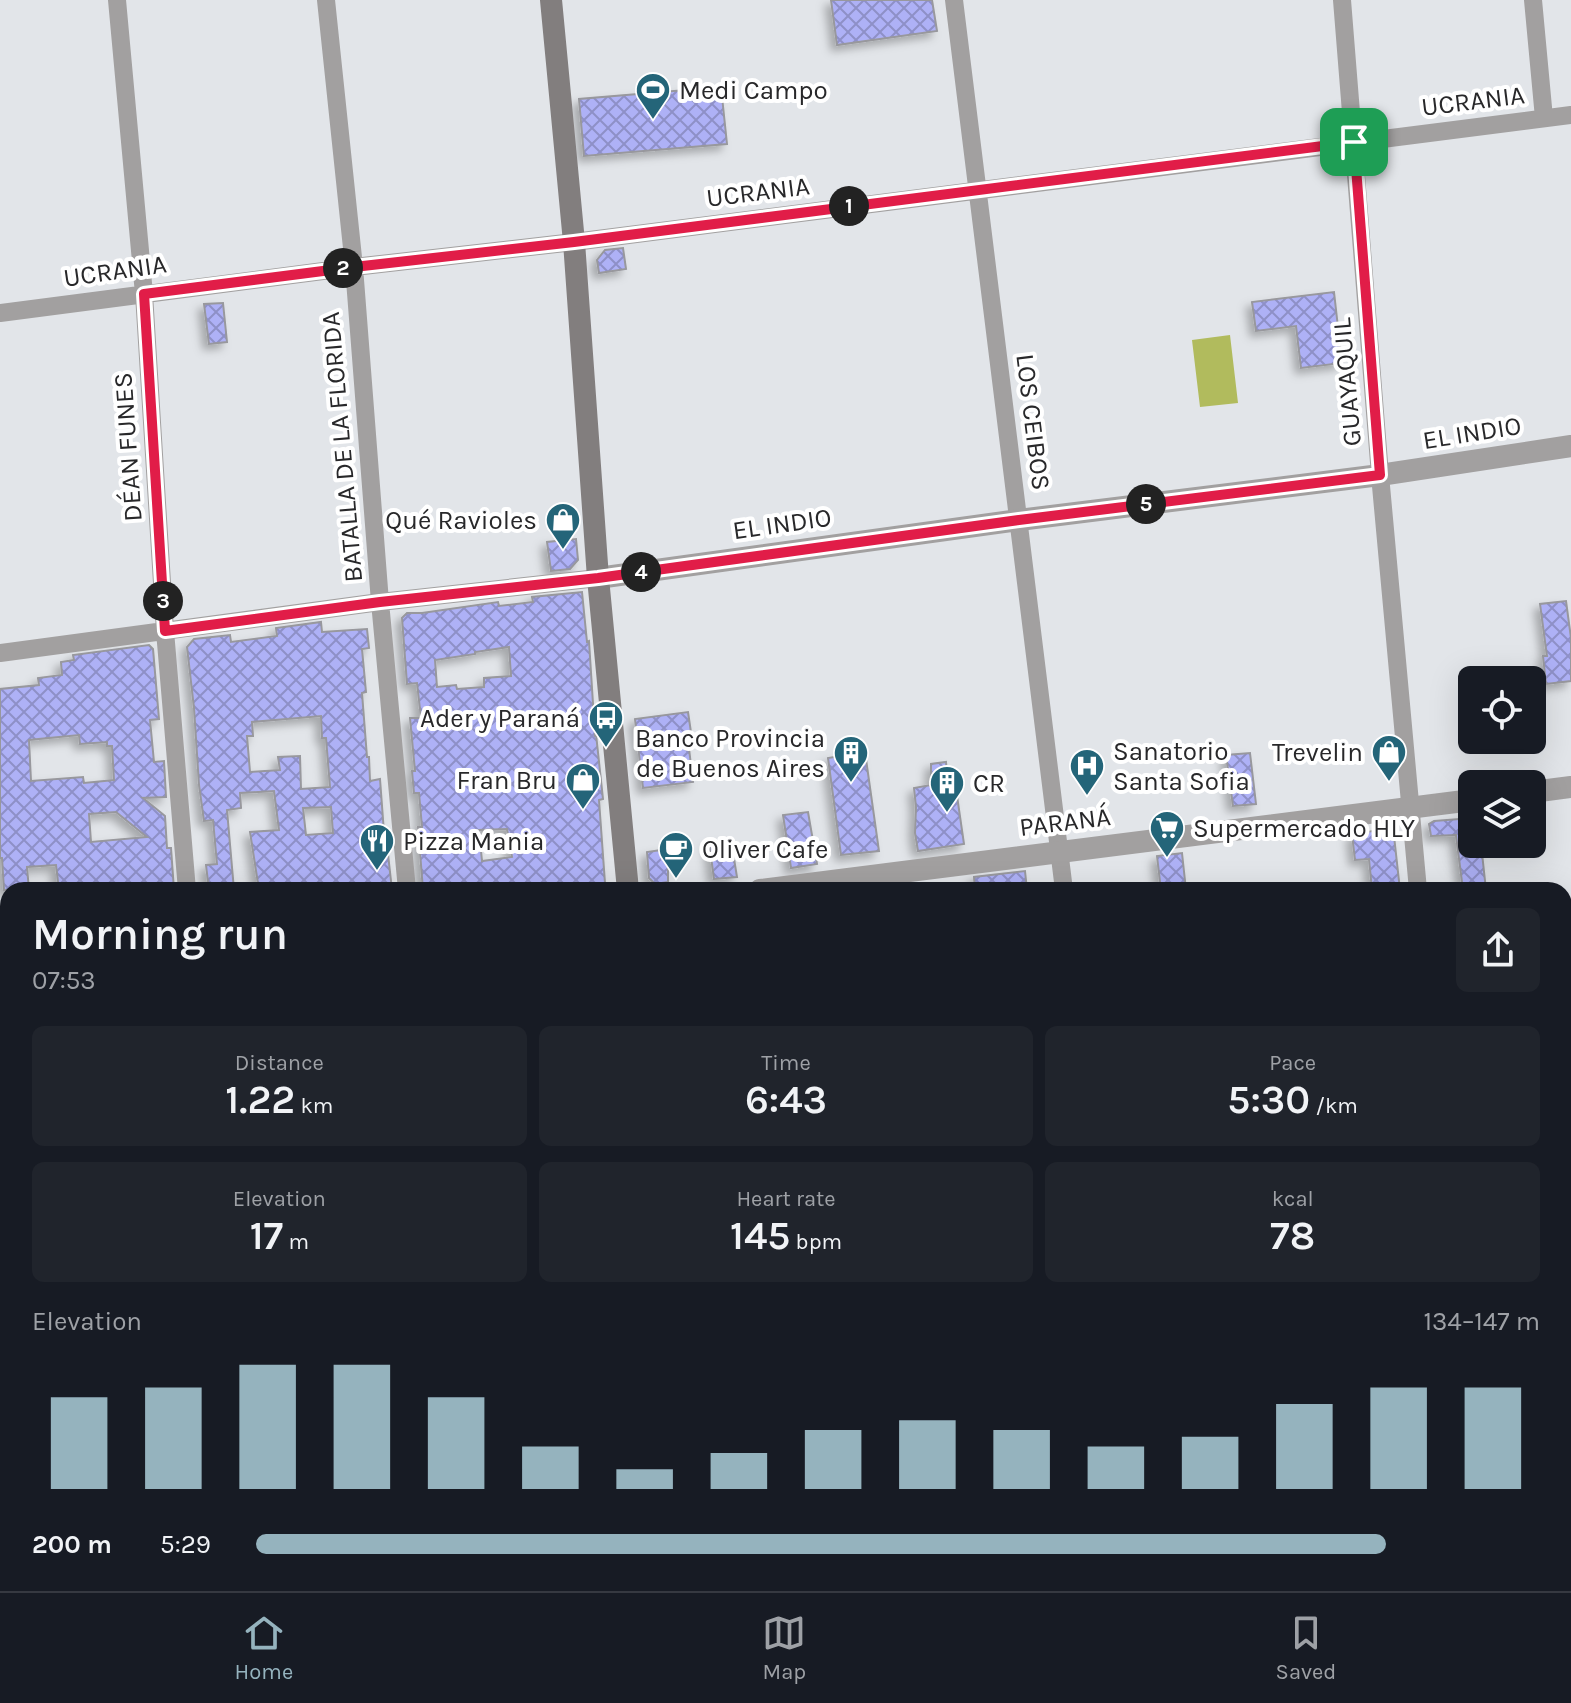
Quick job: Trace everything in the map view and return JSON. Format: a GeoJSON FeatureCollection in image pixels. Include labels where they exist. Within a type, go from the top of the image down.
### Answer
{"type":"FeatureCollection","features":[{"type":"Feature","properties":{"kind":"main road"},"geometry":{"type":"LineString","coordinates":[[551,0],[574,242],[598,578],[627,882]]}},
{"type":"Feature","properties":{"kind":"street","name":"DÉAN FUNES"},"geometry":{"type":"LineString","coordinates":[[117,0],[144,294],[165,631],[186,882]]}},
{"type":"Feature","properties":{"kind":"street","name":"BATALLA DE LA FLORIDA"},"geometry":{"type":"LineString","coordinates":[[326,0],[354,267],[380,602],[406,882]]}},
{"type":"Feature","properties":{"kind":"street","name":"LOS CEIBOS"},"geometry":{"type":"LineString","coordinates":[[954,0],[1063,882]]}},
{"type":"Feature","properties":{"kind":"street","name":"GUAYAQUIL"},"geometry":{"type":"LineString","coordinates":[[1342,0],[1380,475],[1417,882]]}},
{"type":"Feature","properties":{"kind":"street"},"geometry":{"type":"LineString","coordinates":[[1533,0],[1544,118]]}},
{"type":"Feature","properties":{"kind":"street","name":"UCRANIA"},"geometry":{"type":"LineString","coordinates":[[0,313],[1571,115]]}},
{"type":"Feature","properties":{"kind":"street","name":"EL INDIO"},"geometry":{"type":"LineString","coordinates":[[0,653],[1380,475],[1571,446]]}},
{"type":"Feature","properties":{"kind":"street"},"geometry":{"type":"LineString","coordinates":[[1546,790],[1571,787]]}},
{"type":"Feature","properties":{"kind":"street","name":"PARANÁ"},"geometry":{"type":"LineString","coordinates":[[822,882],[1458,802]]}},
{"type":"Feature","properties":{"kind":"green space"},"geometry":{"type":"Polygon","coordinates":[[[1230,335],[1238,403],[1200,407],[1192,340],[1230,335]]]}},
{"type":"Feature","properties":{"kind":"building"},"geometry":{"type":"Polygon","coordinates":[[[831,0],[932,0],[937,31],[837,45],[831,0]]]}},
{"type":"Feature","properties":{"kind":"building","name":"Medi Campo"},"geometry":{"type":"Polygon","coordinates":[[[721,87],[727,144],[584,156],[579,99],[721,87]]]}},
{"type":"Feature","properties":{"kind":"building"},"geometry":{"type":"Polygon","coordinates":[[[623,248],[626,269],[599,273],[597,260],[605,250],[623,248]]]}},
{"type":"Feature","properties":{"kind":"building"},"geometry":{"type":"Polygon","coordinates":[[[1334,292],[1342,363],[1301,368],[1296,326],[1256,331],[1252,302],[1334,292]]]}},
{"type":"Feature","properties":{"kind":"building"},"geometry":{"type":"Polygon","coordinates":[[[223,303],[227,342],[209,344],[204,304],[223,303]]]}},
{"type":"Feature","properties":{"kind":"building","name":"Qué Ravioles"},"geometry":{"type":"Polygon","coordinates":[[[576,539],[578,560],[570,569],[551,571],[547,542],[576,539]]]}},
{"type":"Feature","properties":{"kind":"building"},"geometry":{"type":"Polygon","coordinates":[[[582,592],[603,799],[599,800],[605,882],[422,882],[418,827],[422,827],[419,793],[414,793],[410,718],[421,718],[417,683],[407,684],[402,618],[407,613],[498,602],[499,606],[533,602],[532,597],[582,592]],[[509,647],[435,660],[437,687],[484,687],[484,678],[511,676],[509,647]],[[507,829],[479,830],[482,861],[512,857],[507,829]]]}},
{"type":"Feature","properties":{"kind":"building"},"geometry":{"type":"Polygon","coordinates":[[[1566,601],[1571,638],[1571,681],[1546,684],[1543,656],[1547,656],[1540,604],[1566,601]]]}},
{"type":"Feature","properties":{"kind":"building"},"geometry":{"type":"Polygon","coordinates":[[[321,622],[322,632],[367,629],[369,648],[362,649],[366,692],[362,693],[367,757],[370,781],[380,779],[391,882],[258,882],[250,832],[279,830],[274,791],[240,793],[241,808],[227,810],[233,882],[208,882],[206,865],[217,864],[213,820],[204,821],[199,785],[187,647],[194,639],[230,635],[231,642],[277,636],[276,628],[321,622]],[[321,716],[252,722],[253,736],[247,736],[250,772],[280,770],[278,757],[300,756],[301,789],[330,787],[326,738],[322,738],[321,716]],[[331,807],[303,808],[306,835],[333,833],[331,807]]]}},
{"type":"Feature","properties":{"kind":"building"},"geometry":{"type":"Polygon","coordinates":[[[149,645],[153,649],[159,719],[150,720],[154,762],[164,761],[166,797],[143,798],[165,816],[173,882],[58,882],[56,865],[27,867],[28,882],[4,882],[0,858],[0,689],[39,685],[38,678],[62,675],[61,662],[74,660],[73,655],[149,645]],[[79,735],[29,740],[31,781],[83,777],[84,783],[114,780],[112,746],[107,746],[107,742],[80,744],[79,735]],[[116,812],[89,814],[91,842],[147,837],[116,812]]]}},
{"type":"Feature","properties":{"kind":"building"},"geometry":{"type":"Polygon","coordinates":[[[688,712],[693,782],[643,788],[635,719],[688,712]]]}},
{"type":"Feature","properties":{"kind":"building","name":"Banco Provincia de Buenos Aires"},"geometry":{"type":"Polygon","coordinates":[[[865,752],[879,851],[841,855],[828,758],[865,752]]]}},
{"type":"Feature","properties":{"kind":"building"},"geometry":{"type":"Polygon","coordinates":[[[1250,753],[1256,804],[1233,806],[1226,755],[1250,753]]]}},
{"type":"Feature","properties":{"kind":"building","name":"CR"},"geometry":{"type":"Polygon","coordinates":[[[946,762],[948,783],[955,782],[964,844],[918,851],[914,788],[931,785],[931,764],[946,762]]]}},
{"type":"Feature","properties":{"kind":"building"},"geometry":{"type":"Polygon","coordinates":[[[808,812],[817,864],[791,868],[783,815],[808,812]]]}},
{"type":"Feature","properties":{"kind":"building"},"geometry":{"type":"Polygon","coordinates":[[[1458,819],[1458,851],[1456,835],[1431,836],[1429,824],[1458,819]]]}},
{"type":"Feature","properties":{"kind":"building"},"geometry":{"type":"Polygon","coordinates":[[[1387,829],[1394,836],[1399,882],[1371,882],[1369,859],[1355,860],[1352,834],[1387,829]]]}},
{"type":"Feature","properties":{"kind":"building"},"geometry":{"type":"Polygon","coordinates":[[[731,840],[737,877],[714,879],[709,842],[731,840]]]}},
{"type":"Feature","properties":{"kind":"building"},"geometry":{"type":"Polygon","coordinates":[[[668,849],[668,882],[653,882],[649,878],[647,852],[668,849]]]}},
{"type":"Feature","properties":{"kind":"building"},"geometry":{"type":"Polygon","coordinates":[[[1182,853],[1185,882],[1160,882],[1157,856],[1182,853]]]}},
{"type":"Feature","properties":{"kind":"building"},"geometry":{"type":"Polygon","coordinates":[[[1459,858],[1483,858],[1485,882],[1462,882],[1459,858]]]}},
{"type":"Feature","properties":{"kind":"building"},"geometry":{"type":"Polygon","coordinates":[[[1025,871],[1026,882],[974,882],[974,877],[1025,871]]]}},
{"type":"Feature","properties":{"kind":"place","name":"Medi Campo"},"geometry":{"type":"Point","coordinates":[653,121]}},
{"type":"Feature","properties":{"kind":"place","name":"Qué Ravioles"},"geometry":{"type":"Point","coordinates":[563,551]}},
{"type":"Feature","properties":{"kind":"place","name":"Ader y Paraná"},"geometry":{"type":"Point","coordinates":[606,749]}},
{"type":"Feature","properties":{"kind":"place","name":"Trevelin"},"geometry":{"type":"Point","coordinates":[1389,783]}},
{"type":"Feature","properties":{"kind":"place","name":"Banco Provincia de Buenos Aires"},"geometry":{"type":"Point","coordinates":[851,784]}},
{"type":"Feature","properties":{"kind":"place","name":"Sanatorio Santa Sofia"},"geometry":{"type":"Point","coordinates":[1087,797]}},
{"type":"Feature","properties":{"kind":"place","name":"Fran Bru"},"geometry":{"type":"Point","coordinates":[583,811]}},
{"type":"Feature","properties":{"kind":"place","name":"CR"},"geometry":{"type":"Point","coordinates":[947,814]}},
{"type":"Feature","properties":{"kind":"place","name":"Supermercado HLY"},"geometry":{"type":"Point","coordinates":[1167,859]}},
{"type":"Feature","properties":{"kind":"place","name":"Pizza Mania"},"geometry":{"type":"Point","coordinates":[377,872]}},
{"type":"Feature","properties":{"kind":"place","name":"Oliver Cafe"},"geometry":{"type":"Point","coordinates":[676,880]}},
{"type":"Feature","properties":{"kind":"route"},"geometry":{"type":"LineString","coordinates":[[1354,142],[1380,475],[1019,520],[598,578],[380,602],[165,631],[144,294],[1354,142]]}}]}
